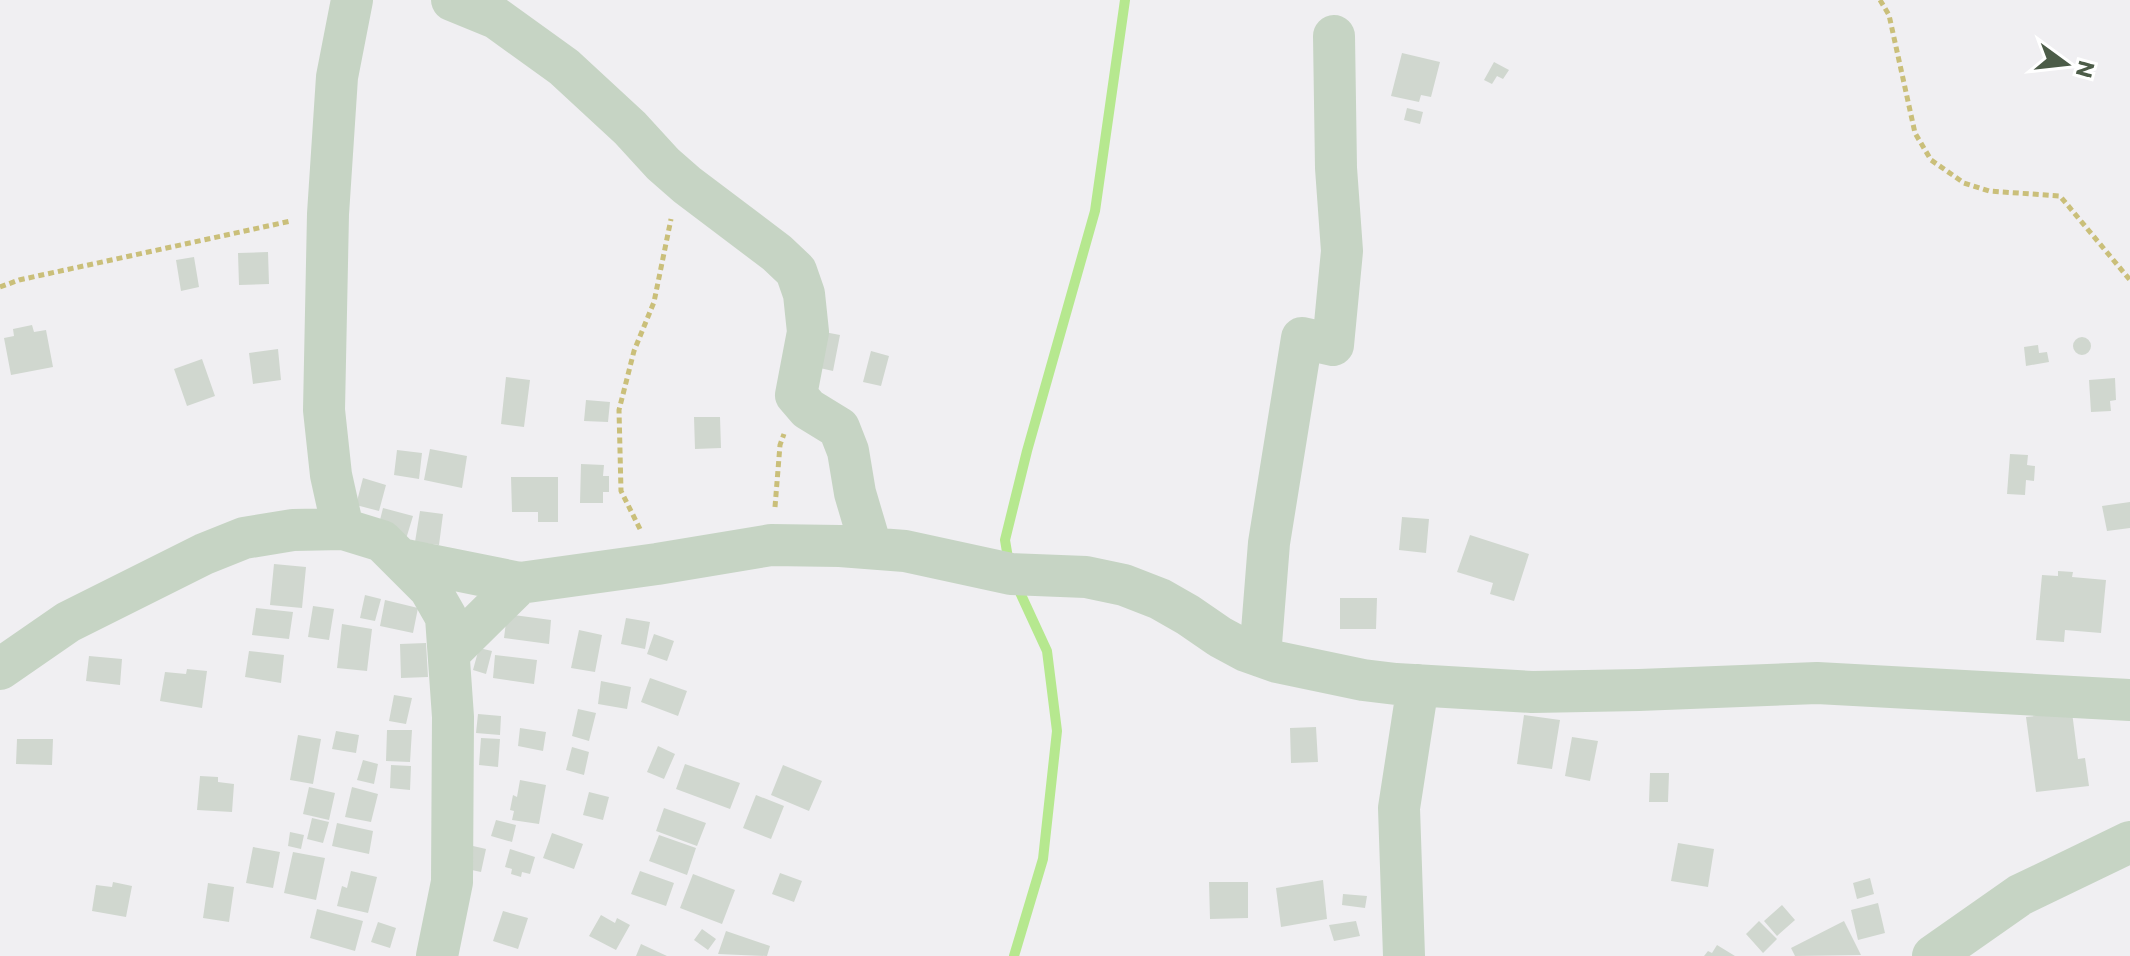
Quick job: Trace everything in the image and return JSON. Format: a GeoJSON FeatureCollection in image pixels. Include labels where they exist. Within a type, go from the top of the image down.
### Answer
{"type":"FeatureCollection","features":[{"type":"Feature","properties":{"kind":"street"},"geometry":{"type":"LineString","coordinates":[[343,529],[331,475],[324,410],[328,214],[337,77],[352,0]]}},
{"type":"Feature","properties":{"kind":"street"},"geometry":{"type":"LineString","coordinates":[[452,0],[496,18],[564,67],[630,128],[663,164],[796,271],[804,294],[808,332],[796,395],[808,409],[839,428],[848,451],[855,493],[871,547]]}},
{"type":"Feature","properties":{"kind":"street"},"geometry":{"type":"LineString","coordinates":[[1260,656],[1269,543],[1302,338],[1333,345],[1342,251],[1336,168],[1334,36]]}},
{"type":"Feature","properties":{"kind":"street"},"geometry":{"type":"LineString","coordinates":[[0,669],[68,622],[204,554],[244,538],[293,530],[343,529],[382,541],[430,589],[446,617],[453,717],[452,882],[437,956]]}},
{"type":"Feature","properties":{"kind":"street"},"geometry":{"type":"LineString","coordinates":[[401,559],[520,583],[771,545],[871,547],[905,551],[1011,574],[1086,577],[1124,585],[1160,599],[1220,637],[1260,656],[1363,680],[1532,692],[1817,683],[2130,700]]}},
{"type":"Feature","properties":{"kind":"street"},"geometry":{"type":"LineString","coordinates":[[449,653],[520,583]]}},
{"type":"Feature","properties":{"kind":"street"},"geometry":{"type":"LineString","coordinates":[[1404,956],[1399,808],[1418,685]]}},
{"type":"Feature","properties":{"kind":"street"},"geometry":{"type":"LineString","coordinates":[[1933,956],[2020,895],[2130,842]]}},
{"type":"Feature","properties":{"kind":"path"},"geometry":{"type":"LineString","coordinates":[[1880,0],[1889,15],[1915,133],[1931,160],[1964,183],[1989,191],[2060,196],[2130,280]]}},
{"type":"Feature","properties":{"kind":"path"},"geometry":{"type":"LineString","coordinates":[[657,564],[621,491],[619,410],[634,351],[654,302],[673,213],[687,185]]}},
{"type":"Feature","properties":{"kind":"path"},"geometry":{"type":"LineString","coordinates":[[0,287],[19,280],[328,214]]}},
{"type":"Feature","properties":{"kind":"path"},"geometry":{"type":"LineString","coordinates":[[771,545],[780,445],[796,395]]}},
{"type":"Feature","properties":{"kind":"building"},"geometry":{"type":"Polygon","coordinates":[[[1402,53],[1440,62],[1431,97],[1421,95],[1419,102],[1391,96],[1402,53]]]}},
{"type":"Feature","properties":{"kind":"building"},"geometry":{"type":"Polygon","coordinates":[[[1494,62],[1509,70],[1503,79],[1497,76],[1492,84],[1484,80],[1494,62]]]}},
{"type":"Feature","properties":{"kind":"building"},"geometry":{"type":"Polygon","coordinates":[[[1407,108],[1423,112],[1420,124],[1404,120],[1407,108]]]}},
{"type":"Feature","properties":{"kind":"building"},"geometry":{"type":"Polygon","coordinates":[[[268,252],[269,284],[239,285],[238,253],[268,252]]]}},
{"type":"Feature","properties":{"kind":"building"},"geometry":{"type":"Polygon","coordinates":[[[194,257],[199,287],[181,291],[176,260],[194,257]]]}},
{"type":"Feature","properties":{"kind":"building"},"geometry":{"type":"Polygon","coordinates":[[[32,325],[34,332],[46,330],[53,367],[11,375],[4,338],[14,336],[13,329],[32,325]]]}},
{"type":"Feature","properties":{"kind":"building"},"geometry":{"type":"Polygon","coordinates":[[[819,331],[840,335],[833,371],[811,366],[819,331]]]}},
{"type":"Feature","properties":{"kind":"building"},"geometry":{"type":"Polygon","coordinates":[[[2082,337],[2091,346],[2082,355],[2073,346],[2082,337]]]}},
{"type":"Feature","properties":{"kind":"building"},"geometry":{"type":"Polygon","coordinates":[[[2038,345],[2039,353],[2047,352],[2049,362],[2026,366],[2024,347],[2038,345]]]}},
{"type":"Feature","properties":{"kind":"building"},"geometry":{"type":"Polygon","coordinates":[[[278,349],[281,380],[253,384],[249,353],[278,349]]]}},
{"type":"Feature","properties":{"kind":"building"},"geometry":{"type":"Polygon","coordinates":[[[871,351],[889,356],[881,386],[863,382],[871,351]]]}},
{"type":"Feature","properties":{"kind":"building"},"geometry":{"type":"Polygon","coordinates":[[[202,359],[215,396],[187,406],[174,369],[202,359]]]}},
{"type":"Feature","properties":{"kind":"building"},"geometry":{"type":"Polygon","coordinates":[[[506,377],[530,380],[524,427],[501,424],[506,377]]]}},
{"type":"Feature","properties":{"kind":"building"},"geometry":{"type":"Polygon","coordinates":[[[2115,378],[2116,400],[2110,401],[2111,411],[2091,412],[2089,380],[2115,378]]]}},
{"type":"Feature","properties":{"kind":"building"},"geometry":{"type":"Polygon","coordinates":[[[586,400],[610,402],[608,422],[584,421],[586,400]]]}},
{"type":"Feature","properties":{"kind":"building"},"geometry":{"type":"Polygon","coordinates":[[[694,417],[720,417],[721,448],[695,449],[694,417]]]}},
{"type":"Feature","properties":{"kind":"building"},"geometry":{"type":"Polygon","coordinates":[[[430,449],[467,456],[462,488],[424,480],[430,449]]]}},
{"type":"Feature","properties":{"kind":"building"},"geometry":{"type":"Polygon","coordinates":[[[397,450],[422,453],[419,479],[394,475],[397,450]]]}},
{"type":"Feature","properties":{"kind":"building"},"geometry":{"type":"Polygon","coordinates":[[[2010,454],[2028,455],[2027,465],[2035,466],[2034,481],[2026,480],[2025,495],[2007,494],[2010,454]]]}},
{"type":"Feature","properties":{"kind":"building"},"geometry":{"type":"Polygon","coordinates":[[[581,464],[604,465],[603,476],[609,476],[609,492],[603,492],[603,503],[580,503],[581,464]]]}},
{"type":"Feature","properties":{"kind":"building"},"geometry":{"type":"Polygon","coordinates":[[[511,477],[558,477],[558,522],[538,522],[538,512],[512,512],[511,477]]]}},
{"type":"Feature","properties":{"kind":"building"},"geometry":{"type":"Polygon","coordinates":[[[363,478],[386,485],[379,511],[356,505],[363,478]]]}},
{"type":"Feature","properties":{"kind":"building"},"geometry":{"type":"Polygon","coordinates":[[[2130,502],[2130,528],[2107,531],[2102,506],[2130,502]]]}},
{"type":"Feature","properties":{"kind":"building"},"geometry":{"type":"Polygon","coordinates":[[[383,508],[413,516],[406,539],[377,532],[383,508]]]}},
{"type":"Feature","properties":{"kind":"building"},"geometry":{"type":"Polygon","coordinates":[[[420,511],[443,514],[439,545],[415,542],[420,511]]]}},
{"type":"Feature","properties":{"kind":"building"},"geometry":{"type":"Polygon","coordinates":[[[1402,517],[1429,519],[1426,553],[1399,550],[1402,517]]]}},
{"type":"Feature","properties":{"kind":"building"},"geometry":{"type":"Polygon","coordinates":[[[1470,535],[1529,554],[1514,601],[1490,594],[1493,583],[1457,572],[1470,535]]]}},
{"type":"Feature","properties":{"kind":"building"},"geometry":{"type":"Polygon","coordinates":[[[274,564],[306,567],[302,608],[270,605],[274,564]]]}},
{"type":"Feature","properties":{"kind":"building"},"geometry":{"type":"Polygon","coordinates":[[[2058,571],[2073,572],[2072,577],[2106,580],[2101,633],[2065,630],[2064,642],[2036,640],[2042,575],[2058,576],[2058,571]]]}},
{"type":"Feature","properties":{"kind":"building"},"geometry":{"type":"Polygon","coordinates":[[[365,595],[381,599],[375,621],[360,618],[365,595]]]}},
{"type":"Feature","properties":{"kind":"building"},"geometry":{"type":"Polygon","coordinates":[[[1340,598],[1377,598],[1376,629],[1340,629],[1340,598]]]}},
{"type":"Feature","properties":{"kind":"building"},"geometry":{"type":"Polygon","coordinates":[[[385,600],[418,608],[413,633],[380,626],[385,600]]]}},
{"type":"Feature","properties":{"kind":"building"},"geometry":{"type":"Polygon","coordinates":[[[313,606],[334,609],[329,640],[308,637],[313,606]]]}},
{"type":"Feature","properties":{"kind":"building"},"geometry":{"type":"Polygon","coordinates":[[[256,608],[293,612],[289,639],[252,635],[256,608]]]}},
{"type":"Feature","properties":{"kind":"building"},"geometry":{"type":"Polygon","coordinates":[[[507,614],[551,620],[549,644],[504,638],[507,614]]]}},
{"type":"Feature","properties":{"kind":"building"},"geometry":{"type":"Polygon","coordinates":[[[626,618],[650,622],[645,649],[621,644],[626,618]]]}},
{"type":"Feature","properties":{"kind":"building"},"geometry":{"type":"Polygon","coordinates":[[[342,624],[372,629],[367,671],[337,668],[342,624]]]}},
{"type":"Feature","properties":{"kind":"building"},"geometry":{"type":"Polygon","coordinates":[[[579,630],[602,635],[595,672],[571,668],[579,630]]]}},
{"type":"Feature","properties":{"kind":"building"},"geometry":{"type":"Polygon","coordinates":[[[654,634],[674,641],[667,661],[647,654],[654,634]]]}},
{"type":"Feature","properties":{"kind":"building"},"geometry":{"type":"Polygon","coordinates":[[[426,643],[428,677],[401,678],[400,644],[426,643]]]}},
{"type":"Feature","properties":{"kind":"building"},"geometry":{"type":"Polygon","coordinates":[[[479,648],[492,651],[486,674],[473,670],[479,648]]]}},
{"type":"Feature","properties":{"kind":"building"},"geometry":{"type":"Polygon","coordinates":[[[249,651],[284,655],[281,683],[245,677],[249,651]]]}},
{"type":"Feature","properties":{"kind":"building"},"geometry":{"type":"Polygon","coordinates":[[[495,655],[537,660],[534,684],[493,678],[495,655]]]}},
{"type":"Feature","properties":{"kind":"building"},"geometry":{"type":"Polygon","coordinates":[[[89,656],[122,659],[120,685],[86,681],[89,656]]]}},
{"type":"Feature","properties":{"kind":"building"},"geometry":{"type":"Polygon","coordinates":[[[187,669],[207,671],[202,708],[160,701],[165,672],[186,674],[187,669]]]}},
{"type":"Feature","properties":{"kind":"building"},"geometry":{"type":"Polygon","coordinates":[[[650,678],[687,691],[678,716],[641,702],[650,678]]]}},
{"type":"Feature","properties":{"kind":"building"},"geometry":{"type":"Polygon","coordinates":[[[601,681],[631,687],[627,709],[598,704],[601,681]]]}},
{"type":"Feature","properties":{"kind":"building"},"geometry":{"type":"Polygon","coordinates":[[[394,695],[412,698],[406,724],[389,721],[394,695]]]}},
{"type":"Feature","properties":{"kind":"building"},"geometry":{"type":"Polygon","coordinates":[[[578,709],[596,713],[589,741],[572,736],[578,709]]]}},
{"type":"Feature","properties":{"kind":"building"},"geometry":{"type":"Polygon","coordinates":[[[2072,712],[2078,759],[2085,758],[2089,786],[2036,792],[2026,717],[2072,712]]]}},
{"type":"Feature","properties":{"kind":"building"},"geometry":{"type":"Polygon","coordinates":[[[478,714],[501,716],[500,735],[476,733],[478,714]]]}},
{"type":"Feature","properties":{"kind":"building"},"geometry":{"type":"Polygon","coordinates":[[[1524,715],[1560,720],[1552,769],[1517,764],[1524,715]]]}},
{"type":"Feature","properties":{"kind":"building"},"geometry":{"type":"Polygon","coordinates":[[[1316,727],[1318,762],[1291,763],[1290,728],[1316,727]]]}},
{"type":"Feature","properties":{"kind":"building"},"geometry":{"type":"Polygon","coordinates":[[[520,728],[546,732],[543,751],[518,746],[520,728]]]}},
{"type":"Feature","properties":{"kind":"building"},"geometry":{"type":"Polygon","coordinates":[[[387,730],[412,730],[410,762],[386,761],[387,730]]]}},
{"type":"Feature","properties":{"kind":"building"},"geometry":{"type":"Polygon","coordinates":[[[336,731],[359,735],[356,753],[332,749],[336,731]]]}},
{"type":"Feature","properties":{"kind":"building"},"geometry":{"type":"Polygon","coordinates":[[[298,735],[321,739],[313,784],[290,780],[298,735]]]}},
{"type":"Feature","properties":{"kind":"building"},"geometry":{"type":"Polygon","coordinates":[[[1572,737],[1598,741],[1590,781],[1565,776],[1572,737]]]}},
{"type":"Feature","properties":{"kind":"building"},"geometry":{"type":"Polygon","coordinates":[[[481,738],[500,739],[498,767],[479,765],[481,738]]]}},
{"type":"Feature","properties":{"kind":"building"},"geometry":{"type":"Polygon","coordinates":[[[17,739],[53,739],[52,765],[16,764],[17,739]]]}},
{"type":"Feature","properties":{"kind":"building"},"geometry":{"type":"Polygon","coordinates":[[[658,746],[675,754],[664,779],[647,772],[658,746]]]}},
{"type":"Feature","properties":{"kind":"building"},"geometry":{"type":"Polygon","coordinates":[[[572,747],[589,752],[584,775],[566,770],[572,747]]]}},
{"type":"Feature","properties":{"kind":"building"},"geometry":{"type":"Polygon","coordinates":[[[363,760],[378,764],[374,784],[357,780],[363,760]]]}},
{"type":"Feature","properties":{"kind":"building"},"geometry":{"type":"Polygon","coordinates":[[[685,764],[740,783],[730,809],[676,789],[685,764]]]}},
{"type":"Feature","properties":{"kind":"building"},"geometry":{"type":"Polygon","coordinates":[[[391,765],[411,766],[410,790],[390,788],[391,765]]]}},
{"type":"Feature","properties":{"kind":"building"},"geometry":{"type":"Polygon","coordinates":[[[783,765],[822,781],[809,811],[771,795],[783,765]]]}},
{"type":"Feature","properties":{"kind":"building"},"geometry":{"type":"Polygon","coordinates":[[[1650,773],[1669,773],[1668,802],[1649,802],[1650,773]]]}},
{"type":"Feature","properties":{"kind":"building"},"geometry":{"type":"Polygon","coordinates":[[[200,776],[218,777],[218,782],[234,784],[232,812],[197,810],[200,776]]]}},
{"type":"Feature","properties":{"kind":"building"},"geometry":{"type":"Polygon","coordinates":[[[520,780],[546,785],[539,824],[512,820],[513,795],[517,797],[520,780]]]}},
{"type":"Feature","properties":{"kind":"building"},"geometry":{"type":"Polygon","coordinates":[[[309,787],[335,793],[329,820],[303,814],[309,787]]]}},
{"type":"Feature","properties":{"kind":"building"},"geometry":{"type":"Polygon","coordinates":[[[352,787],[378,794],[371,822],[345,817],[352,787]]]}},
{"type":"Feature","properties":{"kind":"building"},"geometry":{"type":"Polygon","coordinates":[[[589,792],[609,797],[603,820],[583,815],[589,792]]]}},
{"type":"Feature","properties":{"kind":"building"},"geometry":{"type":"Polygon","coordinates":[[[756,795],[784,806],[771,839],[743,828],[756,795]]]}},
{"type":"Feature","properties":{"kind":"building"},"geometry":{"type":"Polygon","coordinates":[[[664,808],[706,823],[697,846],[656,831],[664,808]]]}},
{"type":"Feature","properties":{"kind":"building"},"geometry":{"type":"Polygon","coordinates":[[[312,818],[329,822],[323,843],[307,839],[312,818]]]}},
{"type":"Feature","properties":{"kind":"building"},"geometry":{"type":"Polygon","coordinates":[[[496,820],[516,825],[512,842],[491,836],[496,820]]]}},
{"type":"Feature","properties":{"kind":"building"},"geometry":{"type":"Polygon","coordinates":[[[337,823],[373,831],[369,854],[332,846],[337,823]]]}},
{"type":"Feature","properties":{"kind":"building"},"geometry":{"type":"Polygon","coordinates":[[[290,832],[304,835],[301,849],[288,846],[290,832]]]}},
{"type":"Feature","properties":{"kind":"building"},"geometry":{"type":"Polygon","coordinates":[[[552,833],[583,844],[574,869],[543,858],[552,833]]]}},
{"type":"Feature","properties":{"kind":"building"},"geometry":{"type":"Polygon","coordinates":[[[659,835],[696,848],[687,875],[649,861],[659,835]]]}},
{"type":"Feature","properties":{"kind":"building"},"geometry":{"type":"Polygon","coordinates":[[[1678,843],[1714,849],[1708,887],[1671,881],[1678,843]]]}},
{"type":"Feature","properties":{"kind":"building"},"geometry":{"type":"Polygon","coordinates":[[[473,846],[486,849],[481,872],[467,869],[473,846]]]}},
{"type":"Feature","properties":{"kind":"building"},"geometry":{"type":"Polygon","coordinates":[[[253,847],[280,852],[273,888],[246,883],[253,847]]]}},
{"type":"Feature","properties":{"kind":"building"},"geometry":{"type":"Polygon","coordinates":[[[510,849],[535,857],[530,874],[522,872],[521,877],[511,874],[512,869],[505,867],[510,849]]]}},
{"type":"Feature","properties":{"kind":"building"},"geometry":{"type":"Polygon","coordinates":[[[293,852],[325,858],[316,900],[284,893],[293,852]]]}},
{"type":"Feature","properties":{"kind":"building"},"geometry":{"type":"Polygon","coordinates":[[[351,871],[377,877],[368,913],[337,906],[342,886],[347,888],[351,871]]]}},
{"type":"Feature","properties":{"kind":"building"},"geometry":{"type":"Polygon","coordinates":[[[640,871],[674,883],[666,906],[631,894],[640,871]]]}},
{"type":"Feature","properties":{"kind":"building"},"geometry":{"type":"Polygon","coordinates":[[[780,873],[802,881],[794,902],[772,894],[780,873]]]}},
{"type":"Feature","properties":{"kind":"building"},"geometry":{"type":"Polygon","coordinates":[[[693,874],[735,890],[722,924],[680,908],[693,874]]]}},
{"type":"Feature","properties":{"kind":"building"},"geometry":{"type":"Polygon","coordinates":[[[1870,878],[1874,894],[1857,899],[1853,883],[1870,878]]]}},
{"type":"Feature","properties":{"kind":"building"},"geometry":{"type":"Polygon","coordinates":[[[1323,880],[1327,919],[1281,927],[1276,888],[1323,880]]]}},
{"type":"Feature","properties":{"kind":"building"},"geometry":{"type":"Polygon","coordinates":[[[113,882],[132,886],[126,917],[92,911],[96,885],[112,887],[113,882]]]}},
{"type":"Feature","properties":{"kind":"building"},"geometry":{"type":"Polygon","coordinates":[[[1209,882],[1248,882],[1248,918],[1210,919],[1209,882]]]}},
{"type":"Feature","properties":{"kind":"building"},"geometry":{"type":"Polygon","coordinates":[[[208,883],[234,887],[229,922],[203,918],[208,883]]]}},
{"type":"Feature","properties":{"kind":"building"},"geometry":{"type":"Polygon","coordinates":[[[1343,894],[1367,896],[1365,908],[1342,905],[1343,894]]]}},
{"type":"Feature","properties":{"kind":"building"},"geometry":{"type":"Polygon","coordinates":[[[1878,903],[1885,933],[1858,940],[1851,910],[1878,903]]]}},
{"type":"Feature","properties":{"kind":"building"},"geometry":{"type":"Polygon","coordinates":[[[1782,905],[1795,920],[1777,936],[1764,921],[1782,905]]]}},
{"type":"Feature","properties":{"kind":"building"},"geometry":{"type":"Polygon","coordinates":[[[317,909],[363,921],[355,951],[310,938],[317,909]]]}},
{"type":"Feature","properties":{"kind":"building"},"geometry":{"type":"Polygon","coordinates":[[[503,911],[528,918],[518,949],[493,941],[503,911]]]}},
{"type":"Feature","properties":{"kind":"building"},"geometry":{"type":"Polygon","coordinates":[[[601,915],[615,923],[617,918],[630,925],[616,950],[589,936],[601,915]]]}},
{"type":"Feature","properties":{"kind":"building"},"geometry":{"type":"Polygon","coordinates":[[[1356,921],[1360,936],[1334,941],[1329,925],[1356,921]]]}},
{"type":"Feature","properties":{"kind":"building"},"geometry":{"type":"Polygon","coordinates":[[[1759,921],[1777,939],[1763,953],[1746,934],[1759,921]]]}},
{"type":"Feature","properties":{"kind":"building"},"geometry":{"type":"Polygon","coordinates":[[[1844,921],[1861,955],[1795,956],[1791,948],[1844,921]]]}},
{"type":"Feature","properties":{"kind":"building"},"geometry":{"type":"Polygon","coordinates":[[[378,922],[396,928],[390,948],[371,942],[378,922]]]}},
{"type":"Feature","properties":{"kind":"building"},"geometry":{"type":"Polygon","coordinates":[[[702,929],[716,939],[708,950],[694,940],[702,929]]]}},
{"type":"Feature","properties":{"kind":"building"},"geometry":{"type":"Polygon","coordinates":[[[726,931],[770,946],[767,956],[718,954],[726,931]]]}},
{"type":"Feature","properties":{"kind":"building"},"geometry":{"type":"Polygon","coordinates":[[[641,944],[667,956],[636,956],[641,944]]]}},
{"type":"Feature","properties":{"kind":"building"},"geometry":{"type":"Polygon","coordinates":[[[1717,945],[1735,956],[1704,956],[1708,951],[1712,953],[1717,945]]]}},
{"type":"Feature","properties":{"kind":"waterway"},"geometry":{"type":"LineString","coordinates":[[1009,564],[1005,540],[1095,211],[1125,0]]}},
{"type":"Feature","properties":{"kind":"waterway"},"geometry":{"type":"LineString","coordinates":[[1014,956],[1043,859],[1057,731],[1047,651],[1017,586]]}}]}
